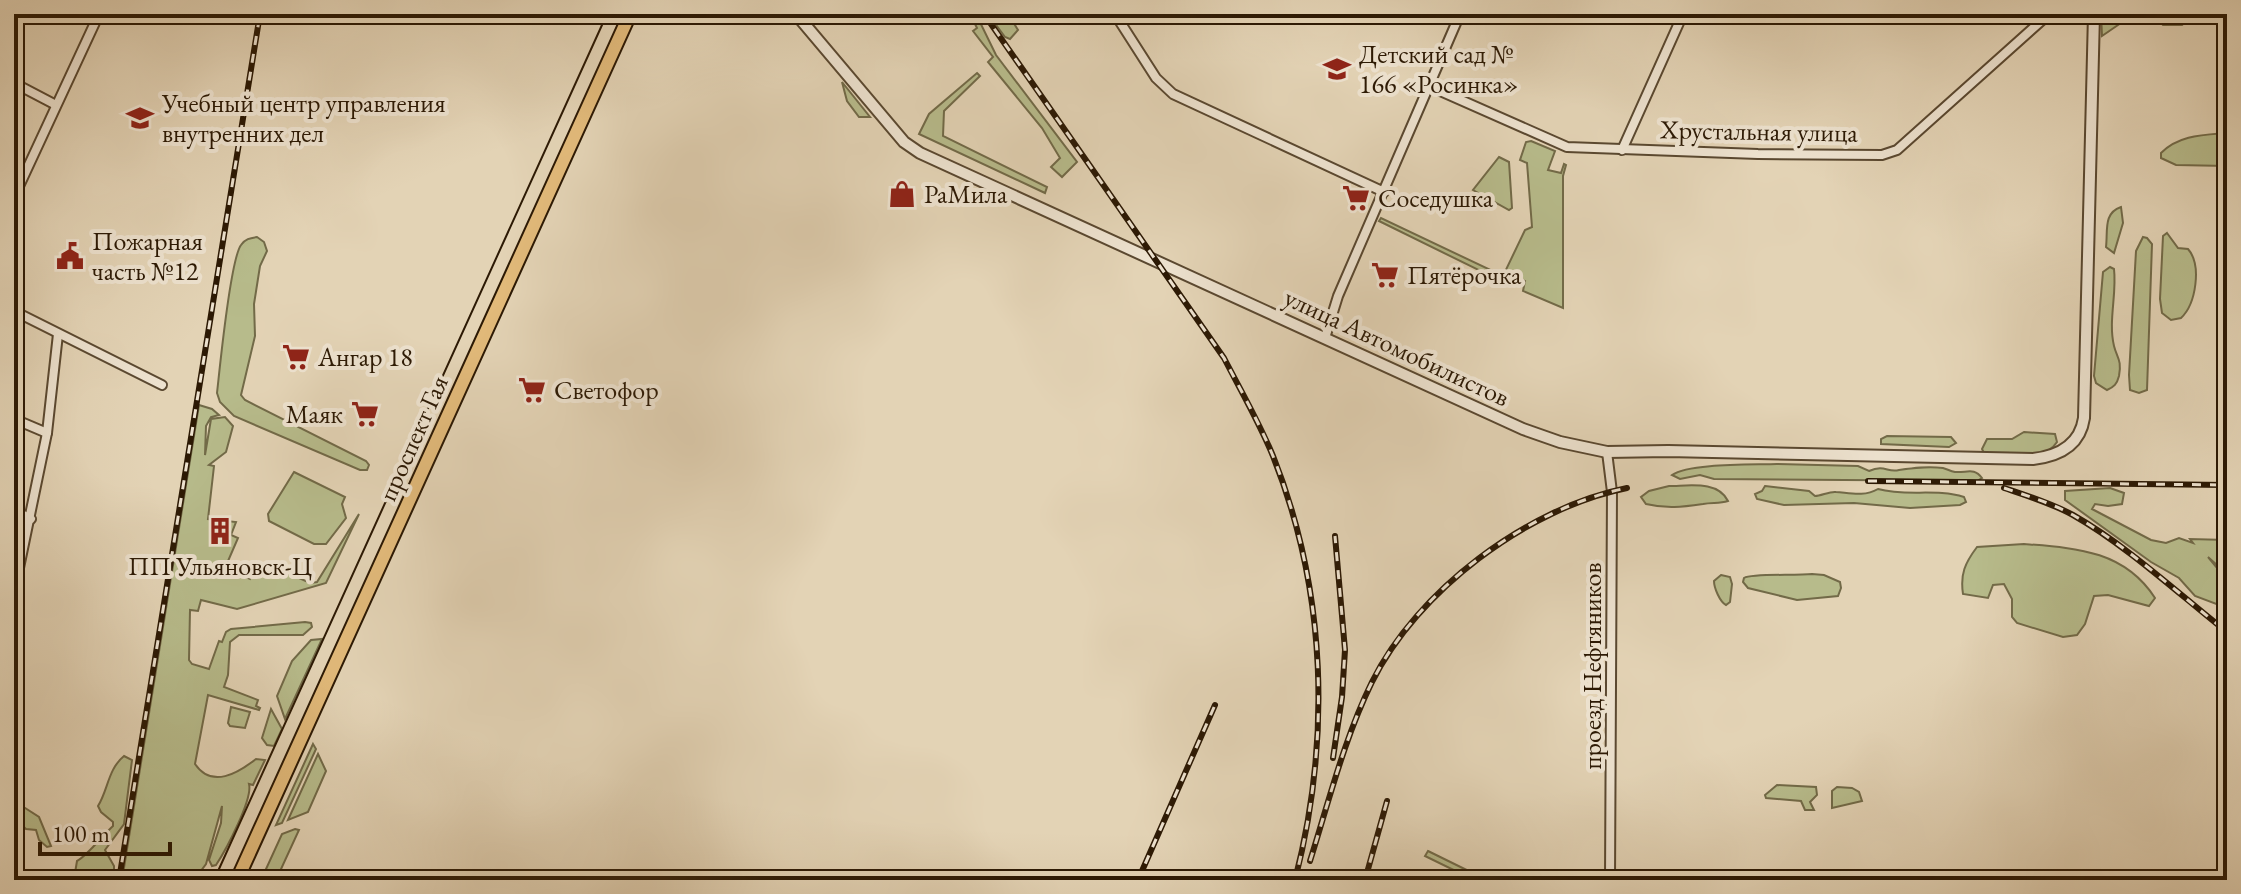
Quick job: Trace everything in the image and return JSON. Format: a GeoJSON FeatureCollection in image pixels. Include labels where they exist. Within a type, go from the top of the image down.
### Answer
{"type":"FeatureCollection","features":[{"type":"Feature","properties":{"kind":"main road","name":"проспект Гая"},"geometry":{"type":"LineString","coordinates":[[237,880],[630,14]]}},
{"type":"Feature","properties":{"kind":"street"},"geometry":{"type":"LineString","coordinates":[[14,195],[98,17],[86,14]]}},
{"type":"Feature","properties":{"kind":"street","name":"улица Автомобилистов"},"geometry":{"type":"LineString","coordinates":[[796,14],[904,142],[920,153],[1523,429],[1560,442],[1607,452],[2033,459],[2051,457],[2069,447],[2083,428],[2094,14]]}},
{"type":"Feature","properties":{"kind":"street"},"geometry":{"type":"LineString","coordinates":[[1115,14],[1156,78],[1173,94],[1384,192]]}},
{"type":"Feature","properties":{"kind":"street"},"geometry":{"type":"LineString","coordinates":[[1325,338],[1339,295],[1460,14]]}},
{"type":"Feature","properties":{"kind":"street"},"geometry":{"type":"LineString","coordinates":[[1622,150],[1683,14]]}},
{"type":"Feature","properties":{"kind":"street","name":"Хрустальная улица"},"geometry":{"type":"LineString","coordinates":[[1429,86],[1567,147],[1865,156],[1897,150],[2049,14]]}},
{"type":"Feature","properties":{"kind":"street"},"geometry":{"type":"LineString","coordinates":[[14,83],[56,105]]}},
{"type":"Feature","properties":{"kind":"street"},"geometry":{"type":"LineString","coordinates":[[14,311],[162,385]]}},
{"type":"Feature","properties":{"kind":"street"},"geometry":{"type":"LineString","coordinates":[[14,592],[47,433],[58,334]]}},
{"type":"Feature","properties":{"kind":"street"},"geometry":{"type":"LineString","coordinates":[[14,419],[47,433]]}},
{"type":"Feature","properties":{"kind":"street","name":"проезд Нефтяников"},"geometry":{"type":"LineString","coordinates":[[1607,452],[1612,492],[1610,880]]}},
{"type":"Feature","properties":{"kind":"street"},"geometry":{"type":"LineString","coordinates":[[14,510],[31,519]]}},
{"type":"Feature","properties":{"kind":"green space"},"geometry":{"type":"Polygon","coordinates":[[[970,14],[976,14],[996,55],[1077,162],[1062,177],[1051,167],[1060,158],[1042,128],[988,62],[993,57],[973,31],[977,28],[970,14]]]}},
{"type":"Feature","properties":{"kind":"green space"},"geometry":{"type":"Polygon","coordinates":[[[988,14],[1008,14],[1018,30],[1010,39],[1005,37],[988,14]]]}},
{"type":"Feature","properties":{"kind":"green space"},"geometry":{"type":"Polygon","coordinates":[[[2101,14],[2134,14],[2102,36],[2101,14]]]}},
{"type":"Feature","properties":{"kind":"green space"},"geometry":{"type":"Polygon","coordinates":[[[2160,14],[2187,14],[2187,21],[2182,25],[2163,25],[2159,21],[2160,14]]]}},
{"type":"Feature","properties":{"kind":"green space"},"geometry":{"type":"Polygon","coordinates":[[[977,73],[980,76],[944,111],[943,136],[1047,187],[1045,193],[919,134],[929,114],[977,73]]]}},
{"type":"Feature","properties":{"kind":"green space"},"geometry":{"type":"Polygon","coordinates":[[[842,82],[870,117],[859,117],[847,101],[842,82]]]}},
{"type":"Feature","properties":{"kind":"green space"},"geometry":{"type":"Polygon","coordinates":[[[2227,133],[2227,166],[2176,165],[2161,158],[2161,153],[2183,139],[2227,133]]]}},
{"type":"Feature","properties":{"kind":"green space"},"geometry":{"type":"Polygon","coordinates":[[[1531,141],[1555,151],[1548,170],[1561,173],[1566,165],[1563,176],[1563,308],[1523,291],[1525,281],[1513,275],[1509,285],[1379,221],[1381,218],[1503,276],[1525,230],[1532,227],[1527,163],[1520,160],[1526,142],[1531,141]]]}},
{"type":"Feature","properties":{"kind":"green space"},"geometry":{"type":"Polygon","coordinates":[[[1499,157],[1509,162],[1512,208],[1509,210],[1473,190],[1499,157]]]}},
{"type":"Feature","properties":{"kind":"green space"},"geometry":{"type":"Polygon","coordinates":[[[2121,207],[2123,223],[2114,253],[2106,247],[2108,223],[2111,214],[2121,207]]]}},
{"type":"Feature","properties":{"kind":"green space"},"geometry":{"type":"Polygon","coordinates":[[[2167,233],[2178,248],[2188,249],[2196,274],[2186,312],[2181,318],[2171,320],[2162,313],[2160,299],[2163,236],[2167,233]]]}},
{"type":"Feature","properties":{"kind":"green space"},"geometry":{"type":"Polygon","coordinates":[[[257,237],[264,242],[267,251],[260,266],[254,304],[255,336],[241,395],[245,400],[366,461],[369,465],[367,470],[360,470],[234,416],[220,402],[217,393],[233,271],[241,245],[257,237]]]}},
{"type":"Feature","properties":{"kind":"green space"},"geometry":{"type":"Polygon","coordinates":[[[2143,237],[2152,244],[2147,390],[2139,393],[2130,390],[2129,375],[2136,251],[2143,237]]]}},
{"type":"Feature","properties":{"kind":"green space"},"geometry":{"type":"Polygon","coordinates":[[[2110,267],[2114,269],[2115,278],[2112,337],[2120,366],[2117,381],[2107,390],[2096,383],[2094,376],[2103,272],[2110,267]]]}},
{"type":"Feature","properties":{"kind":"green space"},"geometry":{"type":"Polygon","coordinates":[[[199,405],[219,415],[211,417],[206,426],[205,455],[211,419],[225,417],[233,426],[226,452],[209,465],[214,466],[208,519],[236,522],[231,535],[238,538],[225,568],[250,579],[255,567],[268,564],[310,583],[317,582],[359,514],[326,583],[237,609],[201,600],[198,611],[190,610],[189,660],[192,664],[209,669],[219,641],[222,642],[226,632],[231,629],[305,622],[311,623],[312,627],[303,635],[239,635],[230,642],[224,687],[258,700],[256,706],[259,710],[208,695],[195,764],[202,772],[209,776],[225,776],[256,759],[265,760],[253,785],[249,784],[243,812],[216,865],[212,866],[209,860],[221,823],[222,806],[206,864],[194,880],[122,880],[199,405]]]}},
{"type":"Feature","properties":{"kind":"green space"},"geometry":{"type":"Polygon","coordinates":[[[2024,432],[2055,434],[2057,442],[2036,455],[1984,453],[1982,449],[1987,439],[2012,439],[2024,432]]]}},
{"type":"Feature","properties":{"kind":"green space"},"geometry":{"type":"Polygon","coordinates":[[[1887,436],[1951,437],[1956,443],[1949,447],[1881,444],[1881,439],[1887,436]]]}},
{"type":"Feature","properties":{"kind":"green space"},"geometry":{"type":"Polygon","coordinates":[[[1777,464],[1858,466],[1869,471],[1879,468],[1895,471],[1937,467],[1955,472],[1973,472],[1982,478],[1977,481],[1714,479],[1700,475],[1680,479],[1672,475],[1692,468],[1777,464]]]}},
{"type":"Feature","properties":{"kind":"green space"},"geometry":{"type":"Polygon","coordinates":[[[294,472],[345,497],[342,504],[346,518],[326,544],[314,544],[269,521],[268,514],[294,472]]]}},
{"type":"Feature","properties":{"kind":"green space"},"geometry":{"type":"Polygon","coordinates":[[[1669,486],[1710,487],[1723,494],[1728,501],[1668,507],[1646,504],[1641,497],[1649,491],[1669,486]]]}},
{"type":"Feature","properties":{"kind":"green space"},"geometry":{"type":"Polygon","coordinates":[[[1765,486],[1809,491],[1815,496],[1834,492],[1862,494],[1878,489],[1943,493],[1964,497],[1966,502],[1910,508],[1854,503],[1784,505],[1757,499],[1755,494],[1765,486]]]}},
{"type":"Feature","properties":{"kind":"green space"},"geometry":{"type":"Polygon","coordinates":[[[2110,488],[2124,493],[2122,504],[2095,504],[2092,509],[2151,540],[2166,543],[2179,538],[2193,543],[2190,539],[2227,540],[2227,574],[2208,557],[2223,575],[2227,608],[2195,596],[2179,578],[2151,562],[2065,500],[2065,491],[2110,488]]]}},
{"type":"Feature","properties":{"kind":"green space"},"geometry":{"type":"Polygon","coordinates":[[[2024,544],[2097,554],[2129,570],[2155,598],[2149,606],[2108,595],[2094,596],[2085,624],[2077,635],[2063,637],[2017,623],[2012,617],[2012,599],[2004,584],[1993,585],[1988,598],[1963,594],[1964,569],[1977,547],[2024,544]]]}},
{"type":"Feature","properties":{"kind":"green space"},"geometry":{"type":"Polygon","coordinates":[[[1812,574],[1840,582],[1838,596],[1797,600],[1748,588],[1743,582],[1744,578],[1756,576],[1812,574]]]}},
{"type":"Feature","properties":{"kind":"green space"},"geometry":{"type":"Polygon","coordinates":[[[1721,575],[1730,577],[1732,584],[1730,602],[1726,605],[1714,584],[1721,575]]]}},
{"type":"Feature","properties":{"kind":"green space"},"geometry":{"type":"Polygon","coordinates":[[[322,639],[285,719],[277,696],[292,661],[311,640],[322,639]]]}},
{"type":"Feature","properties":{"kind":"green space"},"geometry":{"type":"Polygon","coordinates":[[[231,707],[250,712],[245,728],[228,723],[231,707]]]}},
{"type":"Feature","properties":{"kind":"green space"},"geometry":{"type":"Polygon","coordinates":[[[271,709],[282,729],[274,746],[267,745],[262,738],[271,709]]]}},
{"type":"Feature","properties":{"kind":"green space"},"geometry":{"type":"Polygon","coordinates":[[[313,744],[316,749],[282,823],[276,825],[313,744]]]}},
{"type":"Feature","properties":{"kind":"green space"},"geometry":{"type":"Polygon","coordinates":[[[318,754],[326,771],[308,812],[288,820],[318,754]]]}},
{"type":"Feature","properties":{"kind":"green space"},"geometry":{"type":"Polygon","coordinates":[[[124,756],[132,760],[124,824],[105,850],[114,866],[114,880],[78,880],[75,873],[77,861],[113,826],[98,806],[111,773],[124,756]]]}},
{"type":"Feature","properties":{"kind":"green space"},"geometry":{"type":"Polygon","coordinates":[[[1777,785],[1816,787],[1817,795],[1810,802],[1814,810],[1805,810],[1801,801],[1766,798],[1765,795],[1777,785]]]}},
{"type":"Feature","properties":{"kind":"green space"},"geometry":{"type":"Polygon","coordinates":[[[1837,787],[1852,788],[1859,792],[1862,801],[1832,808],[1832,791],[1837,787]]]}},
{"type":"Feature","properties":{"kind":"green space"},"geometry":{"type":"Polygon","coordinates":[[[22,806],[39,817],[51,846],[47,847],[39,840],[36,830],[26,829],[14,818],[14,809],[22,806]]]}},
{"type":"Feature","properties":{"kind":"green space"},"geometry":{"type":"Polygon","coordinates":[[[299,830],[276,880],[261,880],[282,834],[299,830]]]}},
{"type":"Feature","properties":{"kind":"green space"},"geometry":{"type":"Polygon","coordinates":[[[1428,851],[1487,880],[1474,880],[1425,856],[1428,851]]]}},
{"type":"Feature","properties":{"kind":"tram line"},"geometry":{"type":"LineString","coordinates":[[214,880],[607,14]]}},
{"type":"Feature","properties":{"kind":"railway"},"geometry":{"type":"LineString","coordinates":[[119,880],[260,14]]}},
{"type":"Feature","properties":{"kind":"railway"},"geometry":{"type":"LineString","coordinates":[[984,14],[1224,358],[1273,456],[1304,560],[1318,666],[1314,774],[1307,827],[1295,880]]}},
{"type":"Feature","properties":{"kind":"railway"},"geometry":{"type":"LineString","coordinates":[[1868,481],[2227,485]]}},
{"type":"Feature","properties":{"kind":"railway"},"geometry":{"type":"LineString","coordinates":[[1310,861],[1362,704],[1392,648],[1417,616],[1479,558],[1514,534],[1589,498],[1627,488]]}},
{"type":"Feature","properties":{"kind":"railway"},"geometry":{"type":"LineString","coordinates":[[2004,488],[2056,507],[2093,527],[2227,632]]}},
{"type":"Feature","properties":{"kind":"railway"},"geometry":{"type":"LineString","coordinates":[[1333,758],[1345,650],[1335,536]]}},
{"type":"Feature","properties":{"kind":"railway"},"geometry":{"type":"LineString","coordinates":[[1138,880],[1215,705]]}},
{"type":"Feature","properties":{"kind":"railway"},"geometry":{"type":"LineString","coordinates":[[1365,880],[1387,801]]}},
{"type":"Feature","properties":{"kind":"place","name":"Детский сад № 166 «Росинка»"},"geometry":{"type":"Point","coordinates":[1337,69]}},
{"type":"Feature","properties":{"kind":"place","name":"Учебный центр управления внутренних дел"},"geometry":{"type":"Point","coordinates":[140,118]}},
{"type":"Feature","properties":{"kind":"place","name":"РаМила"},"geometry":{"type":"Point","coordinates":[902,194]}},
{"type":"Feature","properties":{"kind":"place","name":"Соседушка"},"geometry":{"type":"Point","coordinates":[1356,198]}},
{"type":"Feature","properties":{"kind":"place","name":"Пожарная часть №12"},"geometry":{"type":"Point","coordinates":[70,256]}},
{"type":"Feature","properties":{"kind":"place","name":"Пятёрочка"},"geometry":{"type":"Point","coordinates":[1385,275]}},
{"type":"Feature","properties":{"kind":"place","name":"Ангар 18"},"geometry":{"type":"Point","coordinates":[296,357]}},
{"type":"Feature","properties":{"kind":"place","name":"Светофор"},"geometry":{"type":"Point","coordinates":[532,390]}},
{"type":"Feature","properties":{"kind":"place","name":"Маяк"},"geometry":{"type":"Point","coordinates":[365,414]}},
{"type":"Feature","properties":{"kind":"place","name":"ПП Ульяновск-Ц"},"geometry":{"type":"Point","coordinates":[220,531]}}]}
